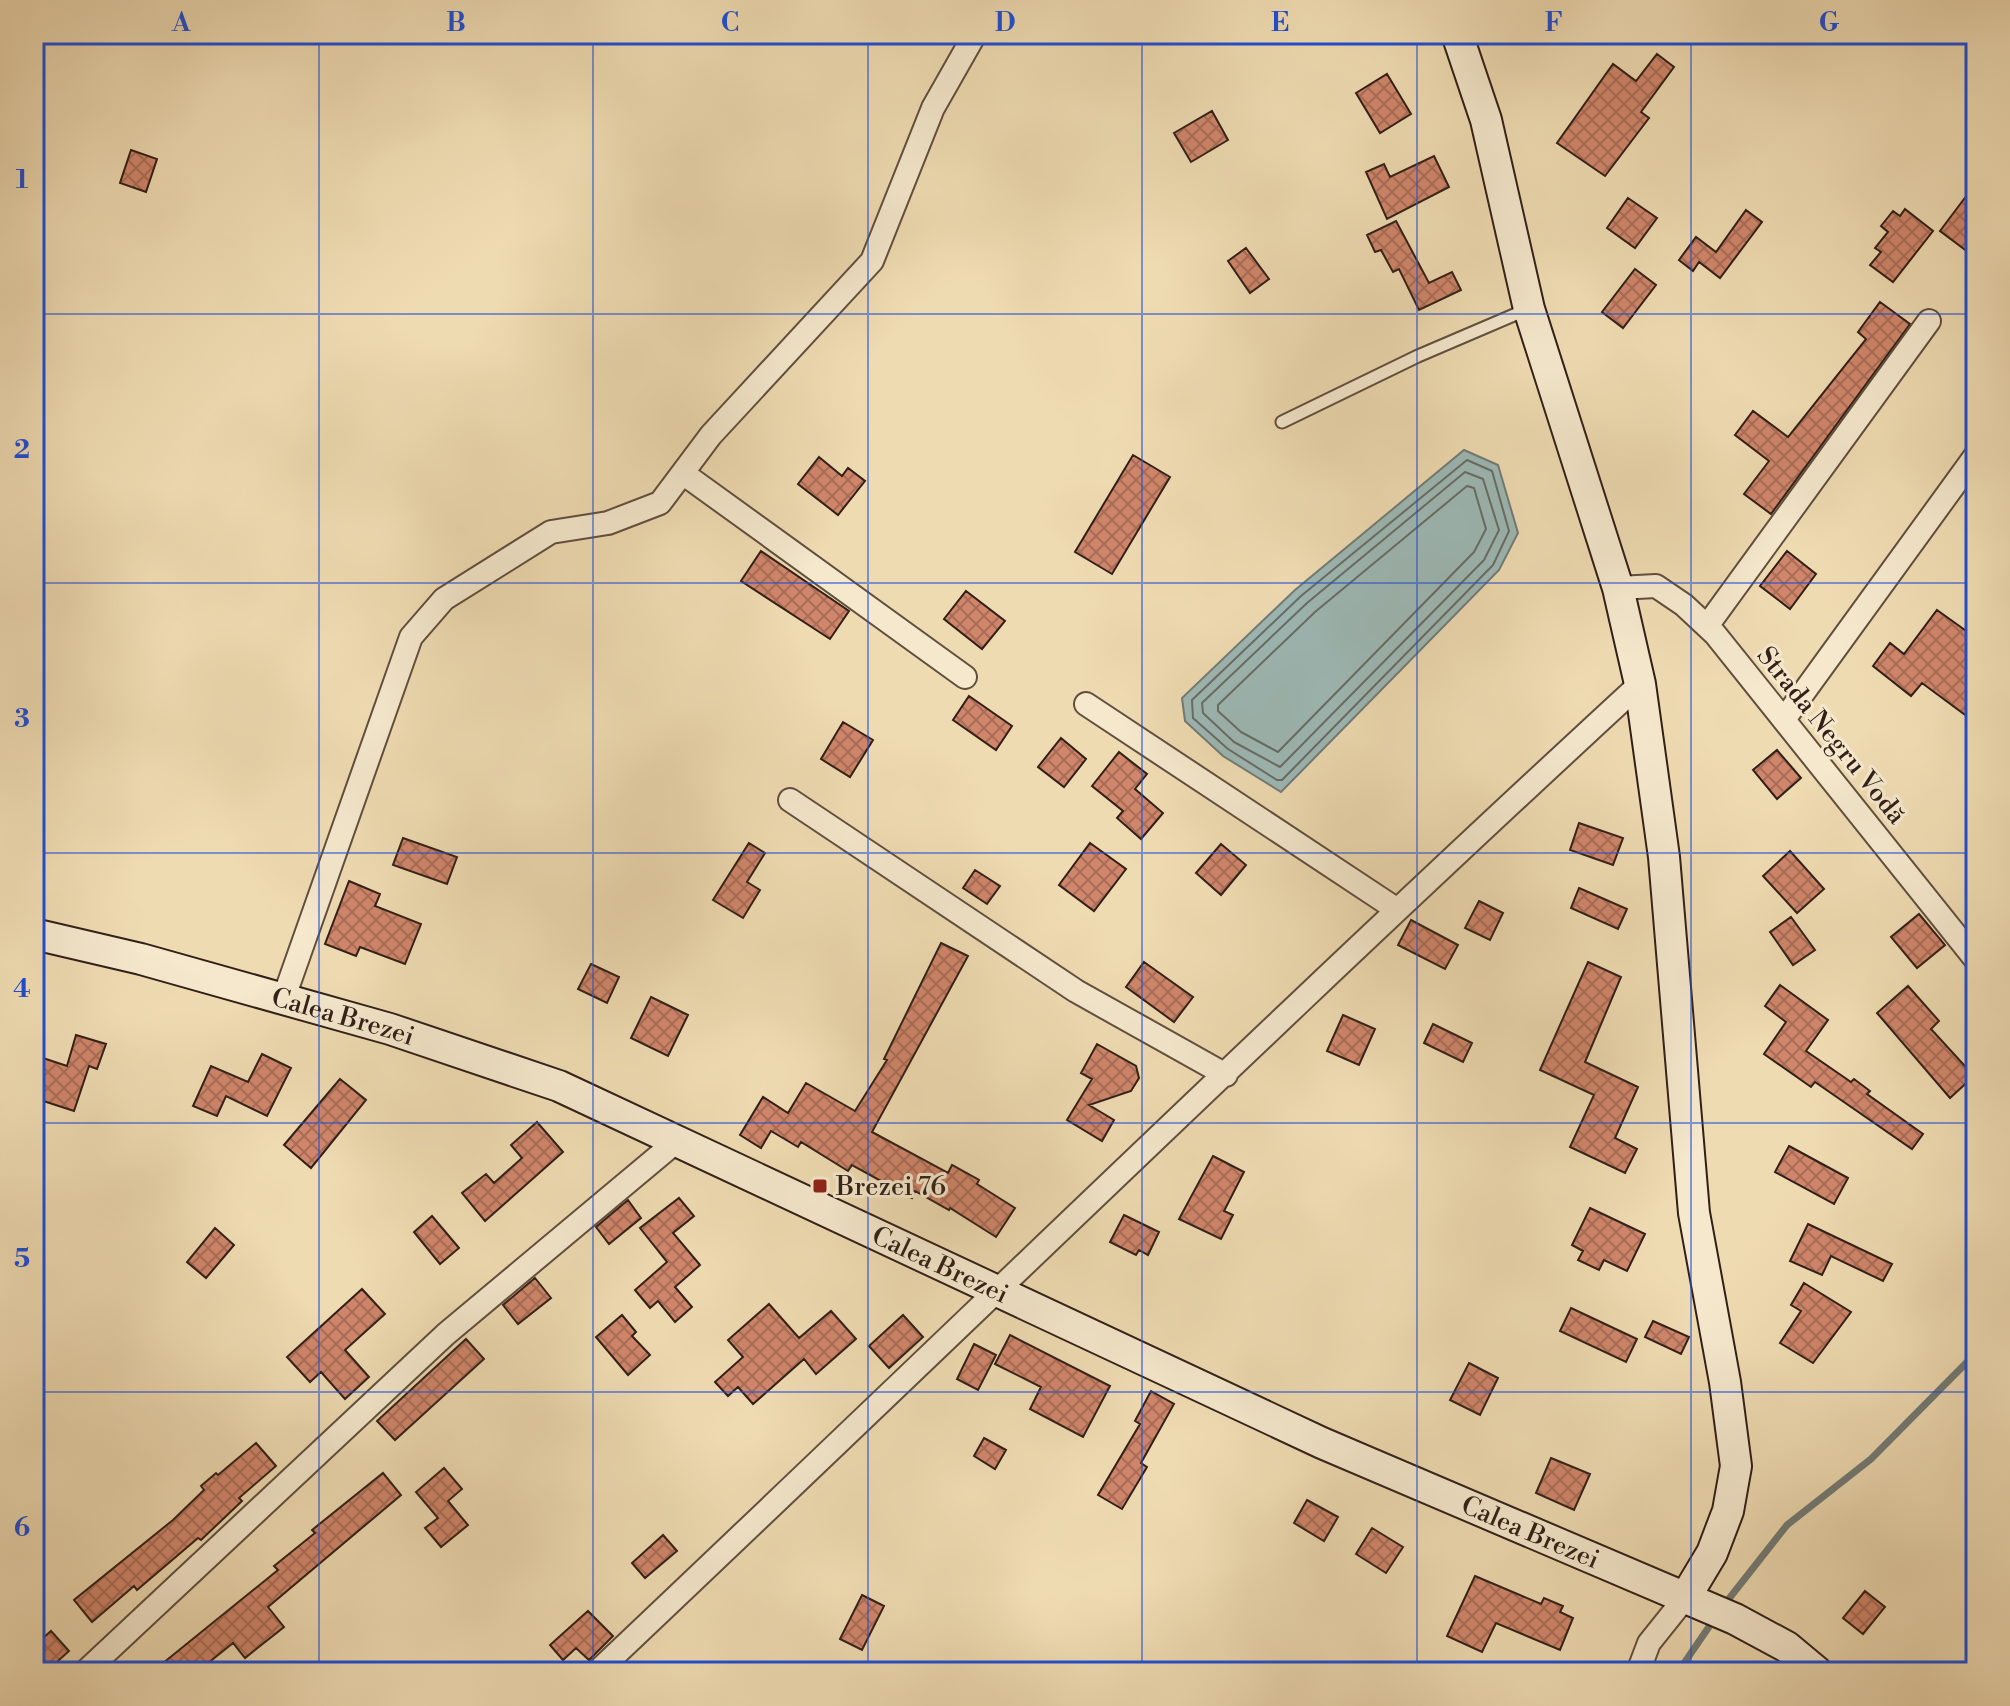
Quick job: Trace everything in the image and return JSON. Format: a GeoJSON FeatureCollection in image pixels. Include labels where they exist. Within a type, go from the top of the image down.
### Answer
{"type":"FeatureCollection","features":[{"type":"Feature","properties":{"kind":"street"},"geometry":{"type":"LineString","coordinates":[[283,1000],[411,637],[444,599],[551,532],[608,523],[660,503],[711,435],[872,261],[933,108],[975,34]]}},
{"type":"Feature","properties":{"kind":"street"},"geometry":{"type":"LineString","coordinates":[[1457,34],[1486,120],[1529,309],[1618,588],[1640,684],[1664,857],[1694,1213],[1725,1382],[1736,1466],[1728,1511],[1712,1553],[1685,1598],[1649,1643],[1638,1672]]}},
{"type":"Feature","properties":{"kind":"street"},"geometry":{"type":"LineString","coordinates":[[1707,626],[1929,321]]}},
{"type":"Feature","properties":{"kind":"street"},"geometry":{"type":"LineString","coordinates":[[1785,718],[1976,455]]}},
{"type":"Feature","properties":{"kind":"street"},"geometry":{"type":"LineString","coordinates":[[684,474],[965,677]]}},
{"type":"Feature","properties":{"kind":"street","name":"Strada Negru Vodă"},"geometry":{"type":"LineString","coordinates":[[1618,588],[1656,586],[1707,626],[1785,718],[1976,960]]}},
{"type":"Feature","properties":{"kind":"street"},"geometry":{"type":"LineString","coordinates":[[597,1672],[1000,1292],[1396,909],[1640,684]]}},
{"type":"Feature","properties":{"kind":"street"},"geometry":{"type":"LineString","coordinates":[[1086,704],[1396,909]]}},
{"type":"Feature","properties":{"kind":"street"},"geometry":{"type":"LineString","coordinates":[[790,800],[1076,991],[1226,1075]]}},
{"type":"Feature","properties":{"kind":"street","name":"Calea Brezei"},"geometry":{"type":"LineString","coordinates":[[34,934],[141,959],[283,1000],[495,1062],[559,1086],[1322,1443],[1735,1619],[1787,1647],[1817,1672]]}},
{"type":"Feature","properties":{"kind":"street"},"geometry":{"type":"LineString","coordinates":[[85,1672],[446,1334],[678,1140]]}},
{"type":"Feature","properties":{"kind":"lane"},"geometry":{"type":"LineString","coordinates":[[1282,422],[1418,356],[1529,309]]}},
{"type":"Feature","properties":{"kind":"water"},"geometry":{"type":"Polygon","coordinates":[[[1464,450],[1498,465],[1518,533],[1499,570],[1281,792],[1223,756],[1185,721],[1182,698],[1295,590],[1464,450]]]}},
{"type":"Feature","properties":{"kind":"building"},"geometry":{"type":"Polygon","coordinates":[[[1657,54],[1674,67],[1641,112],[1649,118],[1605,176],[1557,143],[1613,64],[1636,81],[1657,54]]]}},
{"type":"Feature","properties":{"kind":"building"},"geometry":{"type":"Polygon","coordinates":[[[1387,74],[1411,114],[1380,133],[1356,93],[1387,74]]]}},
{"type":"Feature","properties":{"kind":"building"},"geometry":{"type":"Polygon","coordinates":[[[1212,111],[1228,140],[1191,162],[1174,133],[1212,111]]]}},
{"type":"Feature","properties":{"kind":"building"},"geometry":{"type":"Polygon","coordinates":[[[131,150],[157,159],[146,192],[120,183],[131,150]]]}},
{"type":"Feature","properties":{"kind":"building"},"geometry":{"type":"Polygon","coordinates":[[[1434,156],[1449,187],[1387,219],[1366,172],[1384,164],[1390,177],[1434,156]]]}},
{"type":"Feature","properties":{"kind":"building"},"geometry":{"type":"Polygon","coordinates":[[[1976,183],[1976,258],[1940,231],[1976,183]]]}},
{"type":"Feature","properties":{"kind":"building"},"geometry":{"type":"Polygon","coordinates":[[[1628,198],[1657,218],[1635,248],[1607,228],[1628,198]]]}},
{"type":"Feature","properties":{"kind":"building"},"geometry":{"type":"Polygon","coordinates":[[[1905,209],[1933,231],[1893,282],[1870,265],[1881,252],[1875,248],[1888,232],[1881,226],[1893,211],[1900,216],[1905,209]]]}},
{"type":"Feature","properties":{"kind":"building"},"geometry":{"type":"Polygon","coordinates":[[[1746,210],[1762,222],[1720,278],[1699,262],[1693,271],[1679,260],[1696,237],[1716,252],[1746,210]]]}},
{"type":"Feature","properties":{"kind":"building"},"geometry":{"type":"Polygon","coordinates":[[[1396,221],[1429,283],[1452,272],[1461,290],[1419,310],[1399,269],[1393,272],[1381,250],[1375,252],[1367,235],[1396,221]]]}},
{"type":"Feature","properties":{"kind":"building"},"geometry":{"type":"Polygon","coordinates":[[[1246,248],[1269,279],[1250,293],[1228,261],[1246,248]]]}},
{"type":"Feature","properties":{"kind":"building"},"geometry":{"type":"Polygon","coordinates":[[[1635,269],[1656,285],[1623,328],[1602,312],[1635,269]]]}},
{"type":"Feature","properties":{"kind":"building"},"geometry":{"type":"Polygon","coordinates":[[[1880,302],[1910,324],[1771,514],[1744,494],[1769,461],[1735,435],[1753,411],[1788,437],[1866,339],[1858,332],[1880,302]]]}},
{"type":"Feature","properties":{"kind":"building"},"geometry":{"type":"Polygon","coordinates":[[[1133,455],[1170,477],[1112,574],[1075,552],[1133,455]]]}},
{"type":"Feature","properties":{"kind":"building"},"geometry":{"type":"Polygon","coordinates":[[[819,457],[842,476],[848,468],[865,481],[838,515],[798,484],[819,457]]]}},
{"type":"Feature","properties":{"kind":"building"},"geometry":{"type":"Polygon","coordinates":[[[761,551],[849,611],[830,639],[741,581],[761,551]]]}},
{"type":"Feature","properties":{"kind":"building"},"geometry":{"type":"Polygon","coordinates":[[[1787,551],[1816,574],[1790,609],[1760,586],[1787,551]]]}},
{"type":"Feature","properties":{"kind":"building"},"geometry":{"type":"Polygon","coordinates":[[[966,591],[1005,621],[982,649],[944,619],[966,591]]]}},
{"type":"Feature","properties":{"kind":"building"},"geometry":{"type":"Polygon","coordinates":[[[1937,610],[1976,638],[1976,723],[1922,683],[1911,696],[1873,666],[1890,643],[1904,654],[1937,610]]]}},
{"type":"Feature","properties":{"kind":"building"},"geometry":{"type":"Polygon","coordinates":[[[969,696],[1012,726],[996,750],[953,720],[969,696]]]}},
{"type":"Feature","properties":{"kind":"building"},"geometry":{"type":"Polygon","coordinates":[[[843,722],[873,740],[850,777],[821,759],[843,722]]]}},
{"type":"Feature","properties":{"kind":"building"},"geometry":{"type":"Polygon","coordinates":[[[1061,738],[1086,759],[1064,787],[1038,767],[1061,738]]]}},
{"type":"Feature","properties":{"kind":"building"},"geometry":{"type":"Polygon","coordinates":[[[1777,750],[1801,778],[1777,799],[1753,770],[1777,750]]]}},
{"type":"Feature","properties":{"kind":"building"},"geometry":{"type":"Polygon","coordinates":[[[1119,752],[1147,774],[1135,789],[1163,813],[1141,839],[1117,818],[1123,811],[1092,786],[1119,752]]]}},
{"type":"Feature","properties":{"kind":"building"},"geometry":{"type":"Polygon","coordinates":[[[1579,823],[1623,838],[1613,865],[1570,850],[1579,823]]]}},
{"type":"Feature","properties":{"kind":"building"},"geometry":{"type":"Polygon","coordinates":[[[403,838],[457,857],[447,884],[393,865],[403,838]]]}},
{"type":"Feature","properties":{"kind":"building"},"geometry":{"type":"Polygon","coordinates":[[[749,843],[765,853],[747,882],[760,890],[743,918],[713,900],[749,843]]]}},
{"type":"Feature","properties":{"kind":"building"},"geometry":{"type":"Polygon","coordinates":[[[1090,843],[1126,869],[1094,911],[1059,885],[1090,843]]]}},
{"type":"Feature","properties":{"kind":"building"},"geometry":{"type":"Polygon","coordinates":[[[1221,844],[1246,865],[1221,895],[1196,873],[1221,844]]]}},
{"type":"Feature","properties":{"kind":"building"},"geometry":{"type":"Polygon","coordinates":[[[1790,851],[1824,889],[1797,913],[1763,876],[1790,851]]]}},
{"type":"Feature","properties":{"kind":"building"},"geometry":{"type":"Polygon","coordinates":[[[975,870],[1000,886],[987,904],[963,888],[975,870]]]}},
{"type":"Feature","properties":{"kind":"building"},"geometry":{"type":"Polygon","coordinates":[[[349,881],[380,894],[375,906],[421,924],[405,964],[360,947],[356,956],[325,944],[349,881]]]}},
{"type":"Feature","properties":{"kind":"building"},"geometry":{"type":"Polygon","coordinates":[[[1579,888],[1627,909],[1618,929],[1571,908],[1579,888]]]}},
{"type":"Feature","properties":{"kind":"building"},"geometry":{"type":"Polygon","coordinates":[[[1479,901],[1503,913],[1490,940],[1465,928],[1479,901]]]}},
{"type":"Feature","properties":{"kind":"building"},"geometry":{"type":"Polygon","coordinates":[[[1919,914],[1945,945],[1917,968],[1891,937],[1919,914]]]}},
{"type":"Feature","properties":{"kind":"building"},"geometry":{"type":"Polygon","coordinates":[[[1791,917],[1815,950],[1793,965],[1770,932],[1791,917]]]}},
{"type":"Feature","properties":{"kind":"building"},"geometry":{"type":"Polygon","coordinates":[[[1411,920],[1458,945],[1445,969],[1398,945],[1411,920]]]}},
{"type":"Feature","properties":{"kind":"building"},"geometry":{"type":"Polygon","coordinates":[[[941,943],[968,956],[872,1132],[948,1173],[952,1165],[979,1180],[977,1184],[1015,1208],[996,1237],[950,1208],[915,1191],[912,1198],[852,1165],[848,1171],[801,1142],[798,1147],[771,1131],[761,1148],[740,1135],[763,1097],[788,1113],[806,1083],[855,1111],[887,1060],[884,1059],[941,943]]]}},
{"type":"Feature","properties":{"kind":"building"},"geometry":{"type":"Polygon","coordinates":[[[1144,962],[1193,997],[1174,1022],[1126,987],[1144,962]]]}},
{"type":"Feature","properties":{"kind":"building"},"geometry":{"type":"Polygon","coordinates":[[[1588,962],[1621,977],[1585,1062],[1638,1087],[1615,1138],[1637,1149],[1625,1173],[1570,1147],[1594,1095],[1540,1070],[1588,962]]]}},
{"type":"Feature","properties":{"kind":"building"},"geometry":{"type":"Polygon","coordinates":[[[591,964],[619,977],[607,1003],[578,989],[591,964]]]}},
{"type":"Feature","properties":{"kind":"building"},"geometry":{"type":"Polygon","coordinates":[[[1780,985],[1828,1020],[1806,1051],[1851,1082],[1854,1079],[1870,1091],[1867,1094],[1923,1134],[1912,1149],[1815,1082],[1811,1087],[1764,1054],[1786,1022],[1765,1006],[1780,985]]]}},
{"type":"Feature","properties":{"kind":"building"},"geometry":{"type":"Polygon","coordinates":[[[1908,986],[1939,1021],[1931,1029],[1974,1076],[1950,1098],[1877,1013],[1908,986]]]}},
{"type":"Feature","properties":{"kind":"building"},"geometry":{"type":"Polygon","coordinates":[[[651,997],[688,1015],[668,1056],[631,1038],[651,997]]]}},
{"type":"Feature","properties":{"kind":"building"},"geometry":{"type":"Polygon","coordinates":[[[1343,1015],[1375,1029],[1359,1065],[1327,1051],[1343,1015]]]}},
{"type":"Feature","properties":{"kind":"building"},"geometry":{"type":"Polygon","coordinates":[[[1433,1024],[1472,1043],[1463,1062],[1424,1043],[1433,1024]]]}},
{"type":"Feature","properties":{"kind":"building"},"geometry":{"type":"Polygon","coordinates":[[[76,1035],[106,1044],[97,1069],[89,1066],[74,1111],[34,1098],[34,1073],[40,1057],[67,1066],[76,1035]]]}},
{"type":"Feature","properties":{"kind":"building"},"geometry":{"type":"Polygon","coordinates":[[[1097,1044],[1136,1066],[1139,1078],[1131,1091],[1089,1105],[1114,1120],[1102,1141],[1067,1120],[1092,1079],[1081,1073],[1097,1044]]]}},
{"type":"Feature","properties":{"kind":"building"},"geometry":{"type":"Polygon","coordinates":[[[262,1054],[291,1068],[267,1116],[226,1096],[217,1116],[193,1106],[211,1066],[248,1082],[262,1054]]]}},
{"type":"Feature","properties":{"kind":"building"},"geometry":{"type":"Polygon","coordinates":[[[340,1079],[366,1100],[311,1168],[284,1145],[340,1079]]]}},
{"type":"Feature","properties":{"kind":"building"},"geometry":{"type":"Polygon","coordinates":[[[537,1122],[563,1152],[485,1221],[462,1193],[486,1174],[494,1183],[522,1158],[511,1145],[537,1122]]]}},
{"type":"Feature","properties":{"kind":"building"},"geometry":{"type":"Polygon","coordinates":[[[1789,1146],[1848,1178],[1834,1204],[1775,1172],[1789,1146]]]}},
{"type":"Feature","properties":{"kind":"building"},"geometry":{"type":"Polygon","coordinates":[[[1213,1156],[1244,1172],[1224,1211],[1233,1215],[1221,1239],[1179,1219],[1213,1156]]]}},
{"type":"Feature","properties":{"kind":"building"},"geometry":{"type":"Polygon","coordinates":[[[679,1198],[694,1216],[673,1233],[700,1265],[675,1287],[692,1307],[675,1322],[658,1301],[650,1308],[635,1290],[667,1262],[640,1228],[679,1198]]]}},
{"type":"Feature","properties":{"kind":"building"},"geometry":{"type":"Polygon","coordinates":[[[628,1200],[641,1218],[609,1244],[596,1227],[628,1200]]]}},
{"type":"Feature","properties":{"kind":"building"},"geometry":{"type":"Polygon","coordinates":[[[1590,1208],[1645,1234],[1627,1271],[1604,1260],[1599,1270],[1578,1260],[1583,1251],[1572,1245],[1590,1208]]]}},
{"type":"Feature","properties":{"kind":"building"},"geometry":{"type":"Polygon","coordinates":[[[1124,1215],[1159,1232],[1148,1255],[1139,1250],[1136,1255],[1110,1242],[1124,1215]]]}},
{"type":"Feature","properties":{"kind":"building"},"geometry":{"type":"Polygon","coordinates":[[[432,1216],[459,1248],[440,1264],[414,1232],[432,1216]]]}},
{"type":"Feature","properties":{"kind":"building"},"geometry":{"type":"Polygon","coordinates":[[[1808,1224],[1892,1264],[1883,1281],[1831,1256],[1822,1275],[1790,1261],[1808,1224]]]}},
{"type":"Feature","properties":{"kind":"building"},"geometry":{"type":"Polygon","coordinates":[[[215,1228],[234,1245],[206,1278],[187,1262],[215,1228]]]}},
{"type":"Feature","properties":{"kind":"building"},"geometry":{"type":"Polygon","coordinates":[[[535,1278],[551,1298],[518,1324],[503,1305],[535,1278]]]}},
{"type":"Feature","properties":{"kind":"building"},"geometry":{"type":"Polygon","coordinates":[[[1804,1283],[1851,1312],[1813,1363],[1780,1343],[1801,1311],[1791,1305],[1804,1283]]]}},
{"type":"Feature","properties":{"kind":"building"},"geometry":{"type":"Polygon","coordinates":[[[362,1289],[385,1314],[345,1350],[369,1377],[345,1399],[321,1372],[310,1382],[287,1357],[362,1289]]]}},
{"type":"Feature","properties":{"kind":"building"},"geometry":{"type":"Polygon","coordinates":[[[769,1304],[799,1338],[831,1311],[856,1339],[816,1374],[804,1359],[753,1404],[738,1387],[728,1396],[715,1382],[743,1357],[728,1340],[769,1304]]]}},
{"type":"Feature","properties":{"kind":"building"},"geometry":{"type":"Polygon","coordinates":[[[1571,1308],[1637,1339],[1626,1362],[1560,1331],[1571,1308]]]}},
{"type":"Feature","properties":{"kind":"building"},"geometry":{"type":"Polygon","coordinates":[[[622,1315],[636,1332],[632,1336],[650,1355],[628,1375],[596,1337],[622,1315]]]}},
{"type":"Feature","properties":{"kind":"building"},"geometry":{"type":"Polygon","coordinates":[[[903,1315],[923,1337],[889,1368],[869,1346],[903,1315]]]}},
{"type":"Feature","properties":{"kind":"building"},"geometry":{"type":"Polygon","coordinates":[[[1653,1321],[1689,1337],[1681,1354],[1645,1337],[1653,1321]]]}},
{"type":"Feature","properties":{"kind":"building"},"geometry":{"type":"Polygon","coordinates":[[[1010,1335],[1110,1386],[1083,1437],[1030,1409],[1041,1387],[995,1364],[1010,1335]]]}},
{"type":"Feature","properties":{"kind":"building"},"geometry":{"type":"Polygon","coordinates":[[[466,1339],[484,1359],[395,1440],[377,1421],[466,1339]]]}},
{"type":"Feature","properties":{"kind":"building"},"geometry":{"type":"Polygon","coordinates":[[[974,1344],[996,1355],[978,1390],[957,1379],[974,1344]]]}},
{"type":"Feature","properties":{"kind":"building"},"geometry":{"type":"Polygon","coordinates":[[[1469,1363],[1498,1378],[1480,1415],[1450,1400],[1469,1363]]]}},
{"type":"Feature","properties":{"kind":"building"},"geometry":{"type":"Polygon","coordinates":[[[1151,1391],[1174,1404],[1141,1463],[1147,1467],[1122,1509],[1098,1495],[1140,1424],[1135,1421],[1151,1391]]]}},
{"type":"Feature","properties":{"kind":"building"},"geometry":{"type":"Polygon","coordinates":[[[984,1438],[1006,1450],[995,1469],[974,1456],[984,1438]]]}},
{"type":"Feature","properties":{"kind":"building"},"geometry":{"type":"Polygon","coordinates":[[[256,1443],[276,1466],[239,1498],[242,1501],[201,1540],[198,1538],[137,1590],[134,1586],[92,1622],[74,1600],[173,1520],[204,1490],[201,1486],[256,1443]]]}},
{"type":"Feature","properties":{"kind":"building"},"geometry":{"type":"Polygon","coordinates":[[[1551,1458],[1590,1474],[1574,1510],[1536,1493],[1551,1458]]]}},
{"type":"Feature","properties":{"kind":"building"},"geometry":{"type":"Polygon","coordinates":[[[444,1468],[462,1489],[448,1501],[468,1525],[441,1547],[425,1528],[438,1518],[416,1492],[444,1468]]]}},
{"type":"Feature","properties":{"kind":"building"},"geometry":{"type":"Polygon","coordinates":[[[383,1473],[401,1495],[268,1607],[284,1627],[245,1658],[233,1643],[197,1672],[152,1672],[278,1570],[274,1566],[315,1533],[312,1530],[383,1473]]]}},
{"type":"Feature","properties":{"kind":"building"},"geometry":{"type":"Polygon","coordinates":[[[1307,1500],[1338,1517],[1324,1541],[1294,1523],[1307,1500]]]}},
{"type":"Feature","properties":{"kind":"building"},"geometry":{"type":"Polygon","coordinates":[[[1372,1528],[1403,1547],[1386,1573],[1356,1554],[1372,1528]]]}},
{"type":"Feature","properties":{"kind":"building"},"geometry":{"type":"Polygon","coordinates":[[[663,1535],[677,1551],[645,1578],[632,1563],[663,1535]]]}},
{"type":"Feature","properties":{"kind":"building"},"geometry":{"type":"Polygon","coordinates":[[[1475,1576],[1541,1604],[1544,1598],[1563,1606],[1560,1612],[1573,1618],[1560,1650],[1496,1623],[1482,1652],[1447,1636],[1475,1576]]]}},
{"type":"Feature","properties":{"kind":"building"},"geometry":{"type":"Polygon","coordinates":[[[1865,1591],[1885,1607],[1863,1634],[1843,1618],[1865,1591]]]}},
{"type":"Feature","properties":{"kind":"building"},"geometry":{"type":"Polygon","coordinates":[[[862,1595],[884,1606],[862,1650],[840,1639],[862,1595]]]}},
{"type":"Feature","properties":{"kind":"building"},"geometry":{"type":"Polygon","coordinates":[[[588,1611],[613,1636],[589,1660],[576,1648],[563,1660],[550,1645],[588,1611]]]}},
{"type":"Feature","properties":{"kind":"building"},"geometry":{"type":"Polygon","coordinates":[[[51,1631],[69,1651],[46,1672],[34,1672],[34,1646],[51,1631]]]}},
{"type":"Feature","properties":{"kind":"waterway"},"geometry":{"type":"LineString","coordinates":[[1724,1605],[1787,1525],[1871,1459],[1976,1353]]}},
{"type":"Feature","properties":{"kind":"waterway"},"geometry":{"type":"LineString","coordinates":[[1678,1672],[1715,1618]]}},
{"type":"Feature","properties":{"kind":"place","name":"Brezei 76"},"geometry":{"type":"Point","coordinates":[820,1186]}}]}
